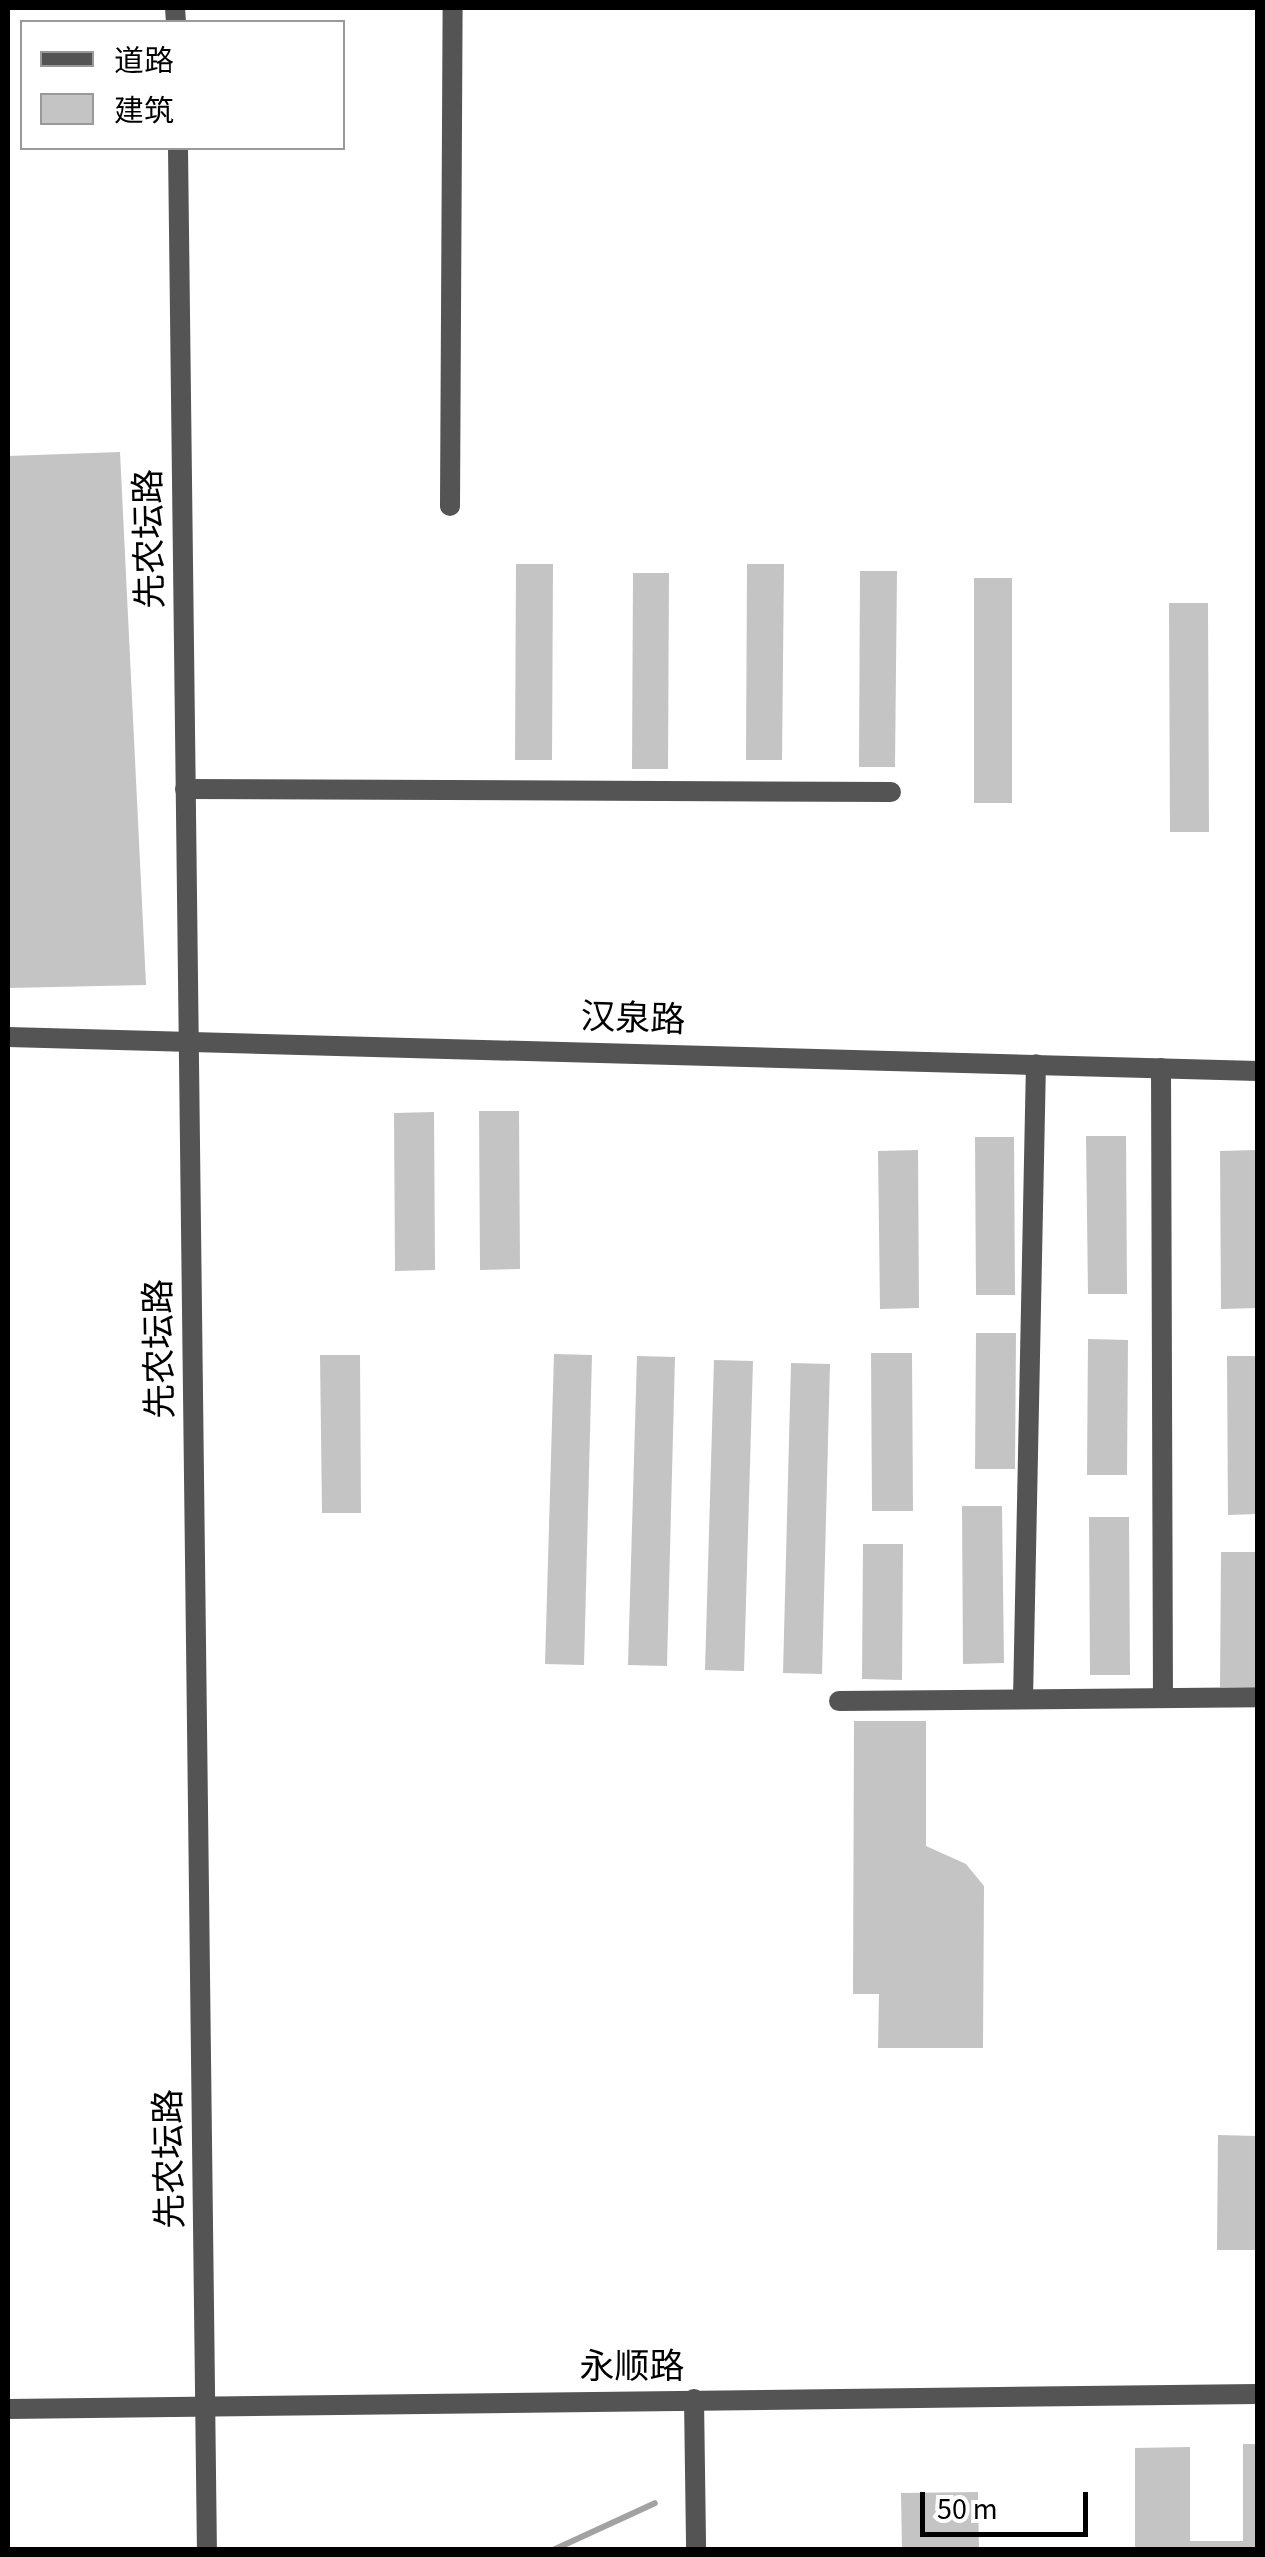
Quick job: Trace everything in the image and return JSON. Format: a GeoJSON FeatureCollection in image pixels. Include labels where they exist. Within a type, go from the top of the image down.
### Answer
{"type":"FeatureCollection","features":[{"type":"Feature","properties":{"kind":"street"},"geometry":{"type":"LineString","coordinates":[[450,506],[453,8]]}},
{"type":"Feature","properties":{"kind":"street","name":"先农坛路"},"geometry":{"type":"LineString","coordinates":[[178,150],[208,2550]]}},
{"type":"Feature","properties":{"kind":"street"},"geometry":{"type":"LineString","coordinates":[[185,789],[891,792]]}},
{"type":"Feature","properties":{"kind":"street","name":"汉泉路"},"geometry":{"type":"LineString","coordinates":[[8,1037],[1258,1070]]}},
{"type":"Feature","properties":{"kind":"street"},"geometry":{"type":"LineString","coordinates":[[1023,1700],[1036,1064]]}},
{"type":"Feature","properties":{"kind":"street"},"geometry":{"type":"LineString","coordinates":[[1160,1068],[1164,1698]]}},
{"type":"Feature","properties":{"kind":"street"},"geometry":{"type":"LineString","coordinates":[[840,1701],[1258,1698]]}},
{"type":"Feature","properties":{"kind":"street","name":"永顺路"},"geometry":{"type":"LineString","coordinates":[[8,2409],[206,2403],[1258,2394]]}},
{"type":"Feature","properties":{"kind":"street"},"geometry":{"type":"LineString","coordinates":[[694,2399],[696,2550]]}},
{"type":"Feature","properties":{"kind":"building"},"geometry":{"type":"Polygon","coordinates":[[[120,452],[146,985],[8,988],[8,456],[120,452]]]}},
{"type":"Feature","properties":{"kind":"building"},"geometry":{"type":"Polygon","coordinates":[[[516,564],[553,564],[552,760],[515,760],[516,564]]]}},
{"type":"Feature","properties":{"kind":"building"},"geometry":{"type":"Polygon","coordinates":[[[747,564],[784,564],[782,760],[746,760],[747,564]]]}},
{"type":"Feature","properties":{"kind":"building"},"geometry":{"type":"Polygon","coordinates":[[[860,571],[897,571],[895,767],[859,767],[860,571]]]}},
{"type":"Feature","properties":{"kind":"building"},"geometry":{"type":"Polygon","coordinates":[[[633,573],[669,573],[668,769],[632,769],[633,573]]]}},
{"type":"Feature","properties":{"kind":"building"},"geometry":{"type":"Polygon","coordinates":[[[974,578],[1012,578],[1012,803],[974,803],[974,578]]]}},
{"type":"Feature","properties":{"kind":"building"},"geometry":{"type":"Polygon","coordinates":[[[1169,603],[1208,603],[1209,832],[1170,832],[1169,603]]]}},
{"type":"Feature","properties":{"kind":"building"},"geometry":{"type":"Polygon","coordinates":[[[479,1111],[519,1111],[520,1269],[480,1270],[479,1111]]]}},
{"type":"Feature","properties":{"kind":"building"},"geometry":{"type":"Polygon","coordinates":[[[434,1112],[435,1270],[395,1271],[394,1113],[434,1112]]]}},
{"type":"Feature","properties":{"kind":"building"},"geometry":{"type":"Polygon","coordinates":[[[1086,1136],[1126,1136],[1127,1294],[1088,1294],[1086,1136]]]}},
{"type":"Feature","properties":{"kind":"building"},"geometry":{"type":"Polygon","coordinates":[[[975,1137],[1014,1137],[1015,1295],[976,1295],[975,1137]]]}},
{"type":"Feature","properties":{"kind":"building"},"geometry":{"type":"Polygon","coordinates":[[[918,1150],[919,1308],[880,1309],[878,1151],[918,1150]]]}},
{"type":"Feature","properties":{"kind":"building"},"geometry":{"type":"Polygon","coordinates":[[[1258,1150],[1258,1308],[1221,1309],[1220,1151],[1258,1150]]]}},
{"type":"Feature","properties":{"kind":"building"},"geometry":{"type":"Polygon","coordinates":[[[976,1333],[1016,1333],[1015,1469],[975,1469],[976,1333]]]}},
{"type":"Feature","properties":{"kind":"building"},"geometry":{"type":"Polygon","coordinates":[[[1088,1339],[1128,1340],[1127,1475],[1087,1475],[1088,1339]]]}},
{"type":"Feature","properties":{"kind":"building"},"geometry":{"type":"Polygon","coordinates":[[[871,1353],[912,1353],[913,1511],[872,1511],[871,1353]]]}},
{"type":"Feature","properties":{"kind":"building"},"geometry":{"type":"Polygon","coordinates":[[[554,1354],[592,1355],[584,1665],[545,1664],[554,1354]]]}},
{"type":"Feature","properties":{"kind":"building"},"geometry":{"type":"Polygon","coordinates":[[[320,1355],[360,1355],[361,1513],[322,1513],[320,1355]]]}},
{"type":"Feature","properties":{"kind":"building"},"geometry":{"type":"Polygon","coordinates":[[[637,1356],[675,1357],[667,1666],[628,1665],[637,1356]]]}},
{"type":"Feature","properties":{"kind":"building"},"geometry":{"type":"Polygon","coordinates":[[[1227,1356],[1258,1356],[1258,1514],[1228,1515],[1227,1356]]]}},
{"type":"Feature","properties":{"kind":"building"},"geometry":{"type":"Polygon","coordinates":[[[714,1360],[753,1361],[744,1671],[705,1670],[714,1360]]]}},
{"type":"Feature","properties":{"kind":"building"},"geometry":{"type":"Polygon","coordinates":[[[791,1363],[830,1364],[822,1674],[783,1673],[791,1363]]]}},
{"type":"Feature","properties":{"kind":"building"},"geometry":{"type":"Polygon","coordinates":[[[962,1506],[1002,1506],[1004,1663],[963,1664],[962,1506]]]}},
{"type":"Feature","properties":{"kind":"building"},"geometry":{"type":"Polygon","coordinates":[[[1089,1517],[1129,1517],[1130,1675],[1090,1675],[1089,1517]]]}},
{"type":"Feature","properties":{"kind":"building"},"geometry":{"type":"Polygon","coordinates":[[[863,1544],[903,1544],[902,1680],[862,1679],[863,1544]]]}},
{"type":"Feature","properties":{"kind":"building"},"geometry":{"type":"Polygon","coordinates":[[[1221,1552],[1258,1552],[1258,1687],[1220,1687],[1221,1552]]]}},
{"type":"Feature","properties":{"kind":"building"},"geometry":{"type":"Polygon","coordinates":[[[854,1721],[926,1721],[926,1846],[966,1864],[984,1886],[983,2048],[878,2048],[879,1994],[853,1994],[854,1721]]]}},
{"type":"Feature","properties":{"kind":"building"},"geometry":{"type":"Polygon","coordinates":[[[1218,2135],[1258,2136],[1258,2250],[1217,2250],[1218,2135]]]}},
{"type":"Feature","properties":{"kind":"building"},"geometry":{"type":"Polygon","coordinates":[[[1243,2444],[1258,2444],[1258,2550],[1135,2550],[1135,2448],[1190,2447],[1190,2541],[1243,2541],[1243,2444]]]}},
{"type":"Feature","properties":{"kind":"building"},"geometry":{"type":"Polygon","coordinates":[[[978,2492],[979,2550],[902,2550],[901,2493],[978,2492]]]}},
{"type":"Feature","properties":{"kind":"waterway"},"geometry":{"type":"LineString","coordinates":[[553,2550],[655,2503]]}}]}
